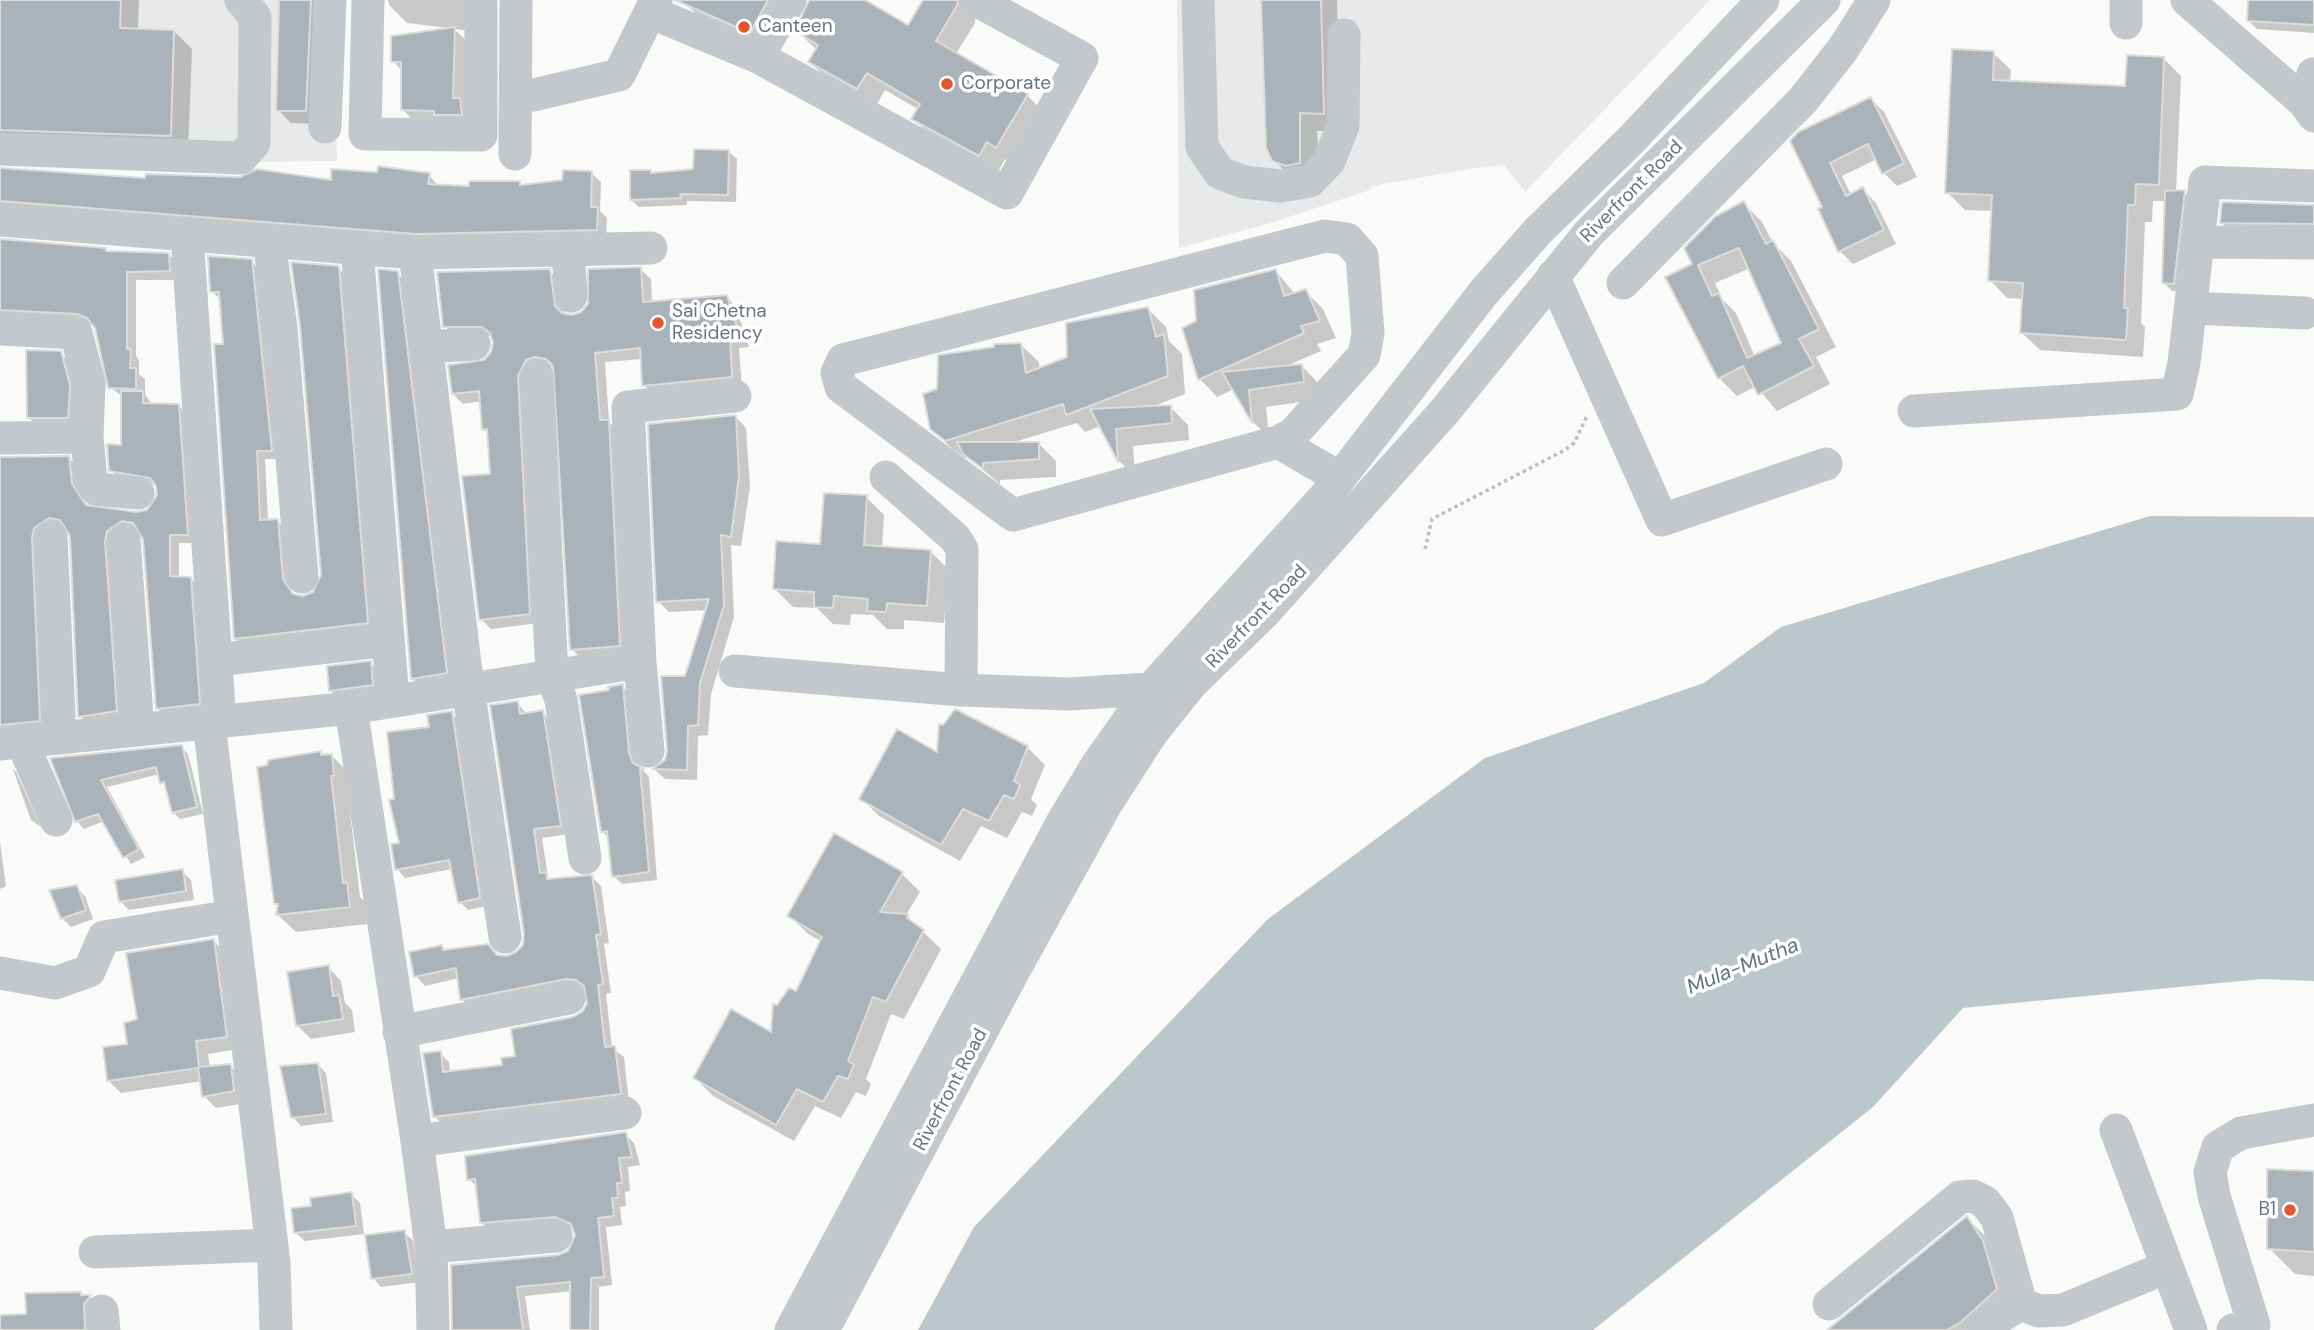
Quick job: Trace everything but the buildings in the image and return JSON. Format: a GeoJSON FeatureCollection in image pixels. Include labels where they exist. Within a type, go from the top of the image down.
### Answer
{"type":"FeatureCollection","features":[{"type":"Feature","properties":{"kind":"street"},"geometry":{"type":"LineString","coordinates":[[0,149],[241,158],[254,143],[255,17],[241,0]]}},
{"type":"Feature","properties":{"kind":"street"},"geometry":{"type":"LineString","coordinates":[[325,127],[330,0]]}},
{"type":"Feature","properties":{"kind":"street"},"geometry":{"type":"LineString","coordinates":[[368,0],[365,134],[481,135],[481,0]]}},
{"type":"Feature","properties":{"kind":"street"},"geometry":{"type":"LineString","coordinates":[[515,154],[516,0]]}},
{"type":"Feature","properties":{"kind":"street"},"geometry":{"type":"LineString","coordinates":[[758,57],[790,0]]}},
{"type":"Feature","properties":{"kind":"street"},"geometry":{"type":"LineString","coordinates":[[516,99],[619,75],[653,6],[758,57],[1007,193],[1082,58],[976,0]]}},
{"type":"Feature","properties":{"kind":"street"},"geometry":{"type":"LineString","coordinates":[[1198,0],[1202,147],[1220,173],[1244,182],[1281,186],[1310,181],[1329,161],[1343,126],[1343,35]]}},
{"type":"Feature","properties":{"kind":"street","name":"Riverfront Road"},"geometry":{"type":"LineString","coordinates":[[791,1330],[1063,821],[1097,765],[1150,690],[1340,478],[1484,292],[1538,231],[1631,140],[1763,0]]}},
{"type":"Feature","properties":{"kind":"street","name":"Riverfront Road"},"geometry":{"type":"LineString","coordinates":[[823,1330],[1106,804],[1151,734],[1191,684],[1264,613],[1444,412],[1589,233],[1824,0]]}},
{"type":"Feature","properties":{"kind":"street"},"geometry":{"type":"LineString","coordinates":[[1623,283],[1803,100],[1843,49],[1874,0]]}},
{"type":"Feature","properties":{"kind":"street"},"geometry":{"type":"LineString","coordinates":[[2187,0],[2312,88]]}},
{"type":"Feature","properties":{"kind":"street"},"geometry":{"type":"LineString","coordinates":[[1914,411],[2177,394],[2191,308],[2206,182],[2314,186]]}},
{"type":"Feature","properties":{"kind":"street"},"geometry":{"type":"LineString","coordinates":[[0,220],[415,253],[651,248]]}},
{"type":"Feature","properties":{"kind":"street"},"geometry":{"type":"LineString","coordinates":[[187,235],[216,660],[214,723],[232,916],[272,1245],[276,1330]]}},
{"type":"Feature","properties":{"kind":"street"},"geometry":{"type":"LineString","coordinates":[[1278,442],[1293,434],[1364,355],[1368,332],[1362,256],[1347,239],[1325,236],[843,360],[837,373],[841,387],[1013,514],[1278,442],[1340,478]]}},
{"type":"Feature","properties":{"kind":"street"},"geometry":{"type":"LineString","coordinates":[[269,241],[281,328],[302,577]]}},
{"type":"Feature","properties":{"kind":"street"},"geometry":{"type":"LineString","coordinates":[[2198,242],[2314,243]]}},
{"type":"Feature","properties":{"kind":"street"},"geometry":{"type":"LineString","coordinates":[[357,249],[393,701]]}},
{"type":"Feature","properties":{"kind":"street"},"geometry":{"type":"LineString","coordinates":[[568,251],[571,296]]}},
{"type":"Feature","properties":{"kind":"street"},"geometry":{"type":"LineString","coordinates":[[415,253],[468,688],[505,937]]}},
{"type":"Feature","properties":{"kind":"street"},"geometry":{"type":"LineString","coordinates":[[1553,275],[1662,520],[1826,464]]}},
{"type":"Feature","properties":{"kind":"street"},"geometry":{"type":"LineString","coordinates":[[2191,308],[2305,313]]}},
{"type":"Feature","properties":{"kind":"street"},"geometry":{"type":"LineString","coordinates":[[0,329],[76,333],[89,383],[86,437],[91,482],[96,489],[138,493]]}},
{"type":"Feature","properties":{"kind":"street"},"geometry":{"type":"LineString","coordinates":[[428,347],[474,344]]}},
{"type":"Feature","properties":{"kind":"street"},"geometry":{"type":"LineString","coordinates":[[537,376],[552,675],[561,700],[585,858]]}},
{"type":"Feature","properties":{"kind":"street"},"geometry":{"type":"LineString","coordinates":[[648,751],[640,662],[628,407],[735,396]]}},
{"type":"Feature","properties":{"kind":"street"},"geometry":{"type":"LineString","coordinates":[[0,438],[86,437]]}},
{"type":"Feature","properties":{"kind":"street"},"geometry":{"type":"LineString","coordinates":[[886,477],[955,538],[962,549],[961,690]]}},
{"type":"Feature","properties":{"kind":"street"},"geometry":{"type":"LineString","coordinates":[[51,537],[60,738]]}},
{"type":"Feature","properties":{"kind":"street"},"geometry":{"type":"LineString","coordinates":[[124,540],[138,730]]}},
{"type":"Feature","properties":{"kind":"street"},"geometry":{"type":"LineString","coordinates":[[216,660],[388,640]]}},
{"type":"Feature","properties":{"kind":"street"},"geometry":{"type":"LineString","coordinates":[[56,820],[11,743],[351,708],[640,662]]}},
{"type":"Feature","properties":{"kind":"street"},"geometry":{"type":"LineString","coordinates":[[735,671],[961,690],[1068,694],[1150,690],[1191,684]]}},
{"type":"Feature","properties":{"kind":"street"},"geometry":{"type":"LineString","coordinates":[[351,708],[417,1141],[430,1247],[433,1330]]}},
{"type":"Feature","properties":{"kind":"street"},"geometry":{"type":"LineString","coordinates":[[0,973],[55,983],[89,971],[104,937],[232,916]]}},
{"type":"Feature","properties":{"kind":"street"},"geometry":{"type":"LineString","coordinates":[[399,1032],[569,998]]}},
{"type":"Feature","properties":{"kind":"street"},"geometry":{"type":"LineString","coordinates":[[417,1141],[625,1113]]}},
{"type":"Feature","properties":{"kind":"street"},"geometry":{"type":"LineString","coordinates":[[2244,1327],[2210,1172],[2218,1147],[2241,1133],[2314,1119]]}},
{"type":"Feature","properties":{"kind":"street"},"geometry":{"type":"LineString","coordinates":[[2116,1130],[2191,1330]]}},
{"type":"Feature","properties":{"kind":"street"},"geometry":{"type":"LineString","coordinates":[[1829,1304],[1960,1197],[1973,1196],[1985,1202],[1997,1218],[2021,1304]]}},
{"type":"Feature","properties":{"kind":"street"},"geometry":{"type":"LineString","coordinates":[[430,1247],[556,1236]]}},
{"type":"Feature","properties":{"kind":"street"},"geometry":{"type":"LineString","coordinates":[[95,1252],[272,1245]]}},
{"type":"Feature","properties":{"kind":"street"},"geometry":{"type":"LineString","coordinates":[[2021,1304],[2039,1311],[2063,1310],[2167,1267]]}},
{"type":"Feature","properties":{"kind":"street"},"geometry":{"type":"LineString","coordinates":[[1978,1330],[2021,1304]]}},
{"type":"Feature","properties":{"kind":"path"},"geometry":{"type":"LineString","coordinates":[[1425,549],[1432,519],[1565,450],[1574,443],[1589,415],[1609,401]]}},
{"type":"Feature","properties":{"kind":"shaded area"},"geometry":{"type":"Polygon","coordinates":[[[0,0],[334,0],[337,161],[171,163],[0,153],[0,0]]]}},
{"type":"Feature","properties":{"kind":"shaded area"},"geometry":{"type":"Polygon","coordinates":[[[1177,0],[1710,0],[1525,192],[1504,165],[1470,169],[1372,186],[1370,190],[1274,222],[1179,248],[1177,0]]]}},
{"type":"Feature","properties":{"kind":"water","name":"Mula-Mutha"},"geometry":{"type":"Polygon","coordinates":[[[2150,516],[2314,517],[2314,981],[2261,979],[1963,1008],[1873,1107],[1593,1330],[918,1330],[974,1227],[1268,919],[1485,758],[1704,683],[1781,627],[2150,516]]]}},
{"type":"Feature","properties":{"kind":"place","name":"Canteen"},"geometry":{"type":"Point","coordinates":[744,27]}},
{"type":"Feature","properties":{"kind":"place","name":"Corporate"},"geometry":{"type":"Point","coordinates":[947,84]}},
{"type":"Feature","properties":{"kind":"place","name":"Sai Chetna Residency"},"geometry":{"type":"Point","coordinates":[658,323]}},
{"type":"Feature","properties":{"kind":"place","name":"B1"},"geometry":{"type":"Point","coordinates":[2290,1210]}}]}
